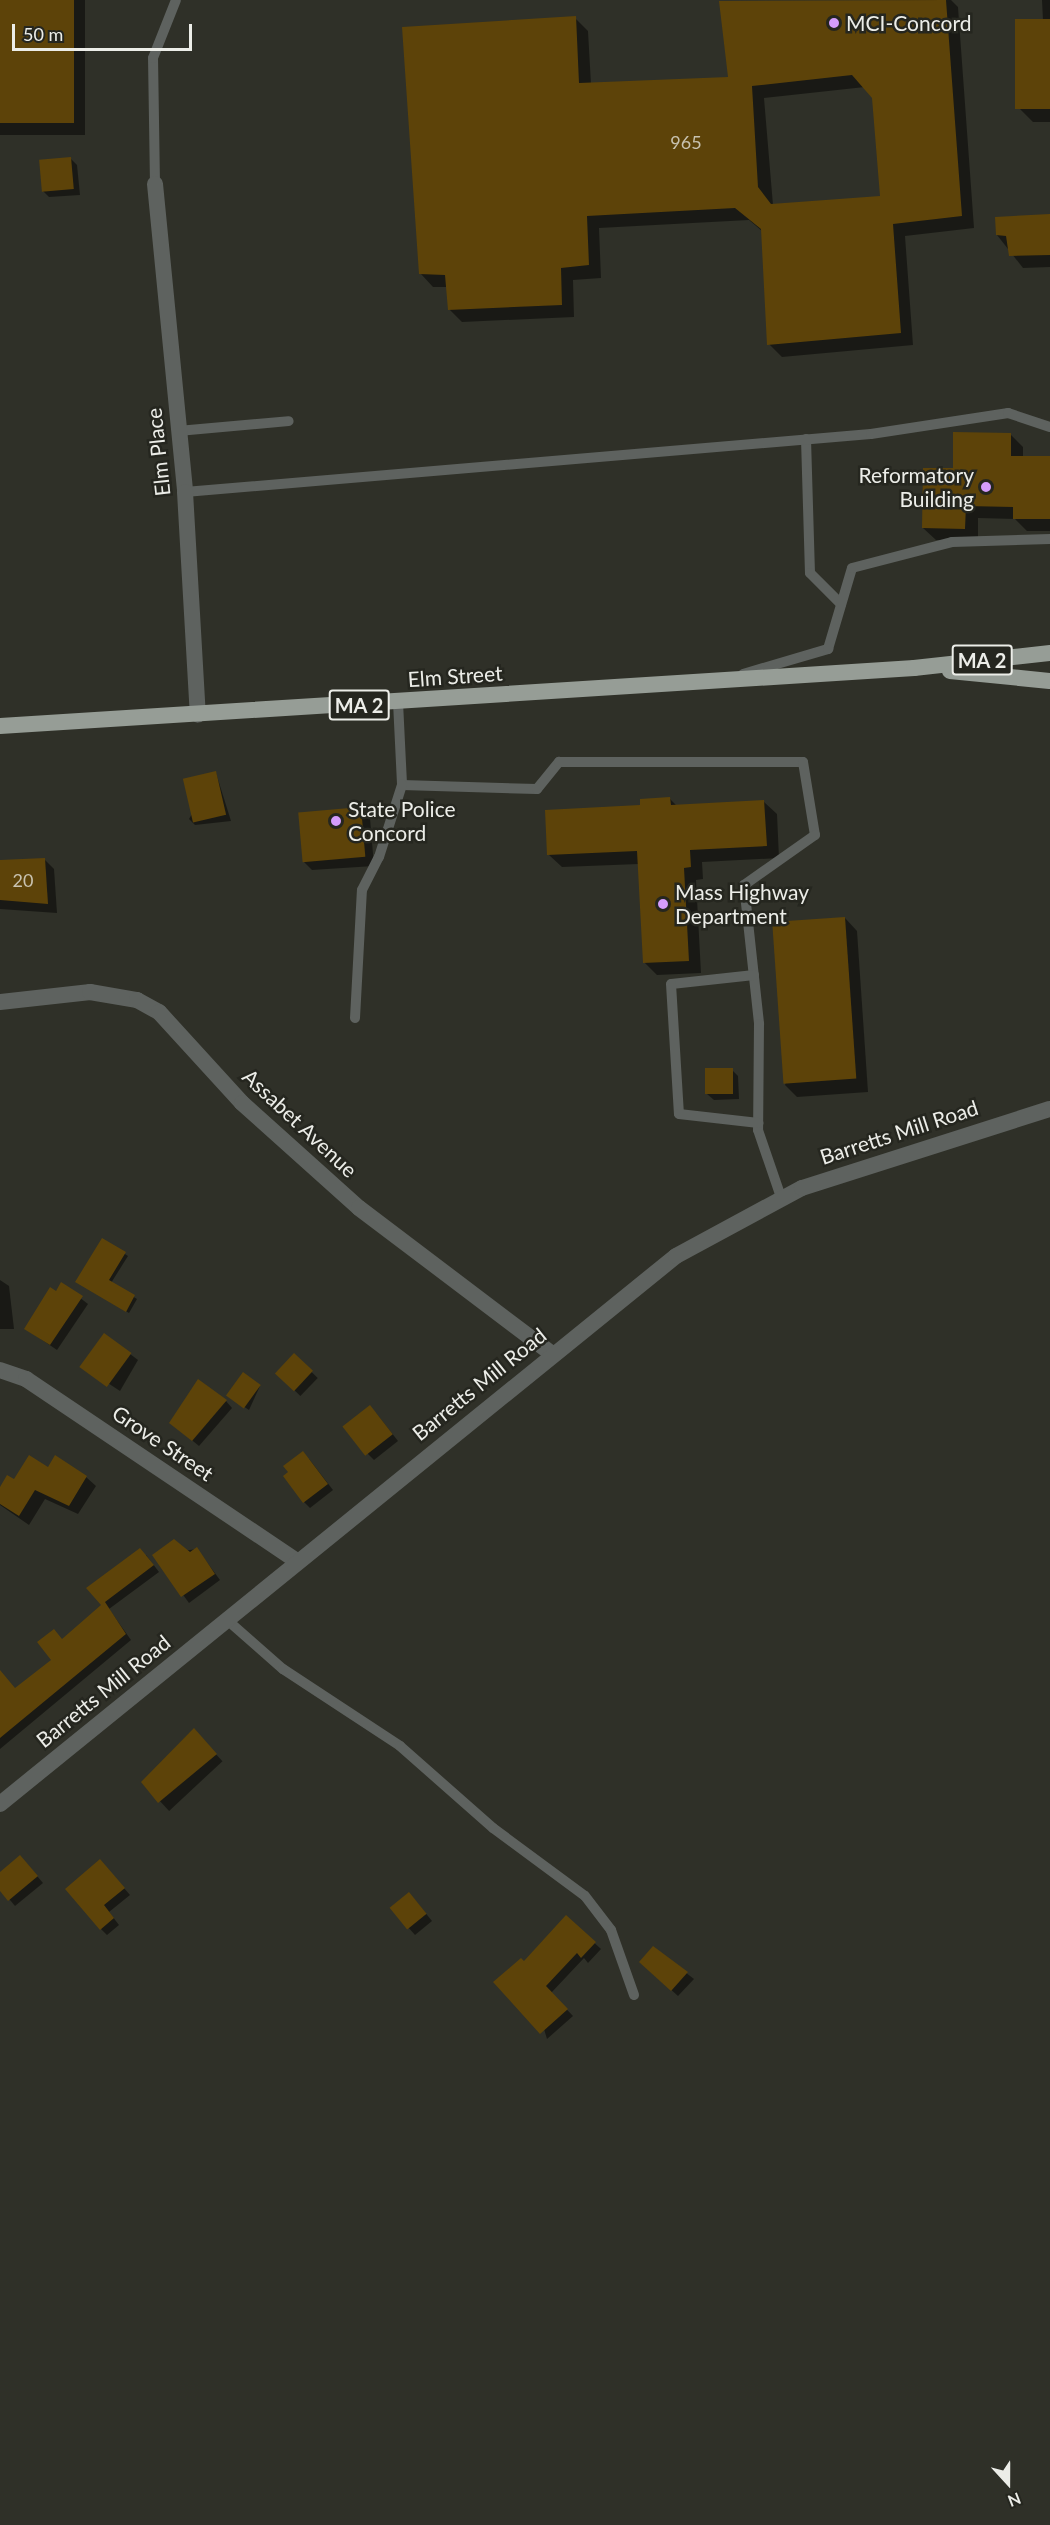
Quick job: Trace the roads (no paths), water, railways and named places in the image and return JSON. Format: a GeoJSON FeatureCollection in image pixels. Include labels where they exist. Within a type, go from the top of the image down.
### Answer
{"type":"FeatureCollection","features":[{"type":"Feature","properties":{"kind":"highway","name":"Elm Street"},"geometry":{"type":"LineString","coordinates":[[0,726],[914,668],[1050,653]]}},
{"type":"Feature","properties":{"kind":"highway","name":"Elm Street"},"geometry":{"type":"LineString","coordinates":[[914,668],[1050,681]]}},
{"type":"Feature","properties":{"kind":"street","name":"Elm Place"},"geometry":{"type":"LineString","coordinates":[[155,184],[185,492],[198,715]]}},
{"type":"Feature","properties":{"kind":"street","name":"Assabet Avenue"},"geometry":{"type":"LineString","coordinates":[[0,1002],[90,992],[137,1000],[159,1012],[242,1103],[359,1208],[552,1354]]}},
{"type":"Feature","properties":{"kind":"street","name":"Barretts Mill Road"},"geometry":{"type":"LineString","coordinates":[[0,1804],[552,1354],[676,1256],[781,1197],[897,1153],[1050,1109]]}},
{"type":"Feature","properties":{"kind":"street","name":"Grove Street"},"geometry":{"type":"LineString","coordinates":[[0,1370],[26,1379],[297,1561]]}},
{"type":"Feature","properties":{"kind":"lane"},"geometry":{"type":"LineString","coordinates":[[155,184],[153,58],[176,0]]}},
{"type":"Feature","properties":{"kind":"lane"},"geometry":{"type":"LineString","coordinates":[[185,492],[806,439],[1008,413],[1050,427]]}},
{"type":"Feature","properties":{"kind":"lane"},"geometry":{"type":"LineString","coordinates":[[178,431],[288,421]]}},
{"type":"Feature","properties":{"kind":"lane"},"geometry":{"type":"LineString","coordinates":[[806,439],[810,573],[841,604]]}},
{"type":"Feature","properties":{"kind":"lane"},"geometry":{"type":"LineString","coordinates":[[718,681],[828,648],[852,568],[952,542],[1050,539]]}},
{"type":"Feature","properties":{"kind":"lane"},"geometry":{"type":"LineString","coordinates":[[355,1018],[362,890],[380,857],[402,785],[398,702]]}},
{"type":"Feature","properties":{"kind":"lane"},"geometry":{"type":"LineString","coordinates":[[402,785],[537,789],[559,762],[803,762],[815,835],[744,885],[754,975],[758,1124],[781,1197]]}},
{"type":"Feature","properties":{"kind":"lane"},"geometry":{"type":"LineString","coordinates":[[754,975],[671,984],[680,1114],[758,1124]]}},
{"type":"Feature","properties":{"kind":"lane"},"geometry":{"type":"LineString","coordinates":[[226,1619],[283,1669],[400,1746],[492,1828],[585,1896],[611,1930],[634,1995]]}},
{"type":"Feature","properties":{"kind":"place","name":"MCI-Concord"},"geometry":{"type":"Point","coordinates":[834,23]}},
{"type":"Feature","properties":{"kind":"place","name":"Reformatory Building"},"geometry":{"type":"Point","coordinates":[986,487]}},
{"type":"Feature","properties":{"kind":"place","name":"State Police Concord"},"geometry":{"type":"Point","coordinates":[336,821]}},
{"type":"Feature","properties":{"kind":"place","name":"Mass Highway Department"},"geometry":{"type":"Point","coordinates":[663,904]}}]}
